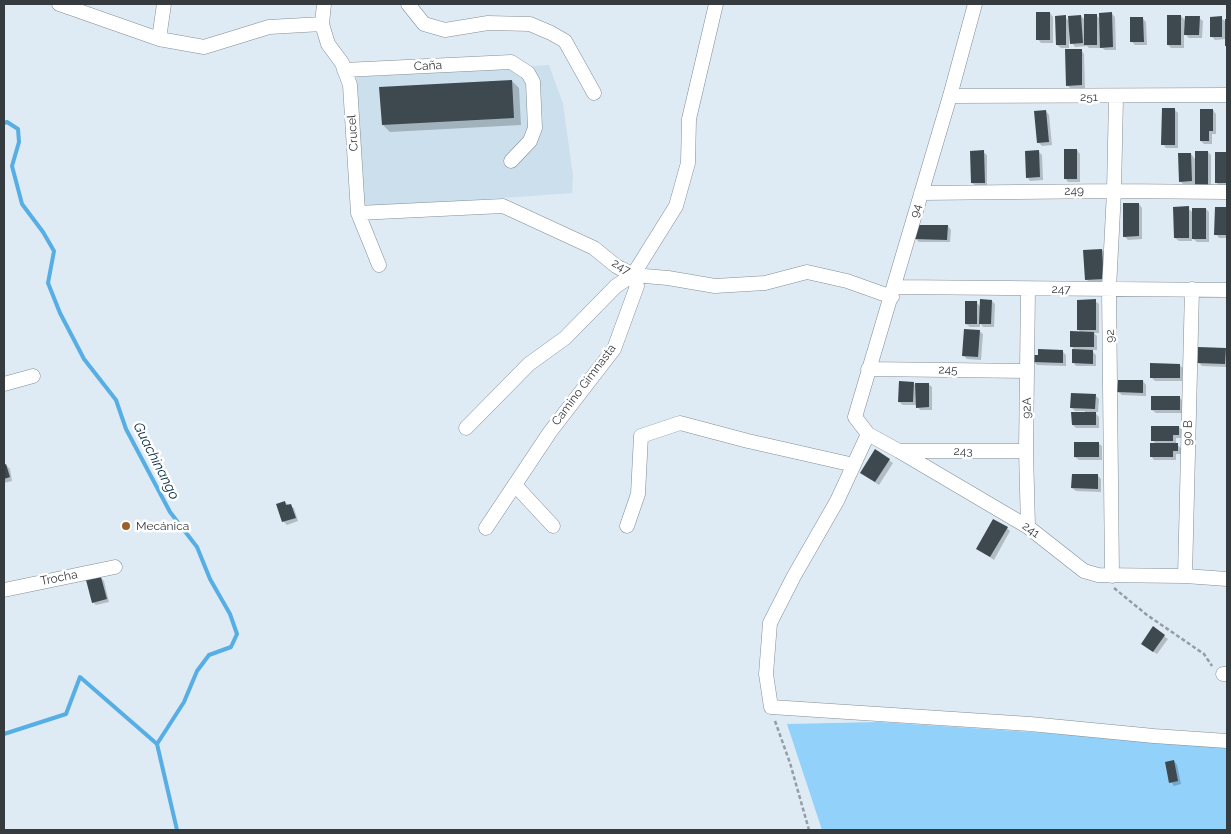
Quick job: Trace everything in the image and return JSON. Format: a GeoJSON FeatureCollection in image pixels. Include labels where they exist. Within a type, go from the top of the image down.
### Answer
{"type":"FeatureCollection","features":[{"type":"Feature","properties":{"kind":"street"},"geometry":{"type":"LineString","coordinates":[[59,4],[159,39],[204,47],[269,27],[322,24]]}},
{"type":"Feature","properties":{"kind":"street"},"geometry":{"type":"LineString","coordinates":[[159,39],[164,4]]}},
{"type":"Feature","properties":{"kind":"street","name":"Crucel"},"geometry":{"type":"LineString","coordinates":[[324,4],[322,24],[328,44],[342,63],[350,85],[358,213],[379,265]]}},
{"type":"Feature","properties":{"kind":"street"},"geometry":{"type":"LineString","coordinates":[[408,4],[424,24],[445,30],[488,23],[530,24],[551,33],[565,40],[594,93]]}},
{"type":"Feature","properties":{"kind":"street"},"geometry":{"type":"LineString","coordinates":[[466,428],[530,364],[565,338],[616,286],[633,275],[676,206],[688,163],[689,119],[716,4]]}},
{"type":"Feature","properties":{"kind":"street","name":"94"},"geometry":{"type":"LineString","coordinates":[[855,417],[950,96],[975,4]]}},
{"type":"Feature","properties":{"kind":"street","name":"Caña"},"geometry":{"type":"LineString","coordinates":[[344,70],[512,62],[528,73],[533,82],[535,128],[530,141],[511,160]]}},
{"type":"Feature","properties":{"kind":"street","name":"251"},"geometry":{"type":"LineString","coordinates":[[950,96],[1116,97],[1227,95]]}},
{"type":"Feature","properties":{"kind":"street","name":"92"},"geometry":{"type":"LineString","coordinates":[[1105,576],[1110,289],[1116,97]]}},
{"type":"Feature","properties":{"kind":"street","name":"249"},"geometry":{"type":"LineString","coordinates":[[921,193],[1227,192]]}},
{"type":"Feature","properties":{"kind":"street","name":"247"},"geometry":{"type":"LineString","coordinates":[[358,213],[503,206],[594,248],[616,266],[633,275],[668,278],[715,286],[765,283],[807,272],[893,292],[1028,289],[1227,290]]}},
{"type":"Feature","properties":{"kind":"street","name":"Camino Gimnasta"},"geometry":{"type":"LineString","coordinates":[[486,528],[550,432],[614,349],[637,286],[633,275]]}},
{"type":"Feature","properties":{"kind":"street","name":"92A"},"geometry":{"type":"LineString","coordinates":[[1028,289],[1026,451],[1028,526]]}},
{"type":"Feature","properties":{"kind":"street","name":"90 B"},"geometry":{"type":"LineString","coordinates":[[1185,576],[1192,289]]}},
{"type":"Feature","properties":{"kind":"street","name":"245"},"geometry":{"type":"LineString","coordinates":[[868,369],[1027,371]]}},
{"type":"Feature","properties":{"kind":"street"},"geometry":{"type":"LineString","coordinates":[[4,384],[33,376]]}},
{"type":"Feature","properties":{"kind":"street","name":"241"},"geometry":{"type":"LineString","coordinates":[[855,417],[868,434],[1028,526],[1084,570],[1105,576],[1185,576],[1227,579]]}},
{"type":"Feature","properties":{"kind":"street"},"geometry":{"type":"LineString","coordinates":[[627,526],[638,494],[642,436],[680,423],[748,441],[854,465]]}},
{"type":"Feature","properties":{"kind":"street"},"geometry":{"type":"LineString","coordinates":[[868,434],[837,501],[794,576],[770,623],[766,674],[771,707],[1030,724],[1227,741]]}},
{"type":"Feature","properties":{"kind":"street","name":"243"},"geometry":{"type":"LineString","coordinates":[[899,451],[1026,451]]}},
{"type":"Feature","properties":{"kind":"street"},"geometry":{"type":"LineString","coordinates":[[515,485],[553,526]]}},
{"type":"Feature","properties":{"kind":"street","name":"Trocha"},"geometry":{"type":"LineString","coordinates":[[4,590],[115,567]]}},
{"type":"Feature","properties":{"kind":"path"},"geometry":{"type":"LineString","coordinates":[[1105,576],[1147,615],[1204,654],[1216,671],[1225,674]]}},
{"type":"Feature","properties":{"kind":"path"},"geometry":{"type":"LineString","coordinates":[[771,707],[809,830]]}},
{"type":"Feature","properties":{"kind":"shaded area"},"geometry":{"type":"Polygon","coordinates":[[[549,65],[563,104],[573,176],[572,193],[364,208],[356,77],[549,65]]]}},
{"type":"Feature","properties":{"kind":"shaded area"},"geometry":{"type":"Polygon","coordinates":[[[880,722],[1227,745],[1227,830],[822,830],[787,724],[880,722]]]}},
{"type":"Feature","properties":{"kind":"building"},"geometry":{"type":"Polygon","coordinates":[[[1036,12],[1050,12],[1050,40],[1036,40],[1036,12]]]}},
{"type":"Feature","properties":{"kind":"building"},"geometry":{"type":"Polygon","coordinates":[[[1112,12],[1113,47],[1100,48],[1099,13],[1112,12]]]}},
{"type":"Feature","properties":{"kind":"building"},"geometry":{"type":"Polygon","coordinates":[[[1084,14],[1097,14],[1097,45],[1084,45],[1084,14]]]}},
{"type":"Feature","properties":{"kind":"building"},"geometry":{"type":"Polygon","coordinates":[[[1066,15],[1066,45],[1056,45],[1055,16],[1066,15]]]}},
{"type":"Feature","properties":{"kind":"building"},"geometry":{"type":"Polygon","coordinates":[[[1081,15],[1083,43],[1070,44],[1068,16],[1081,15]]]}},
{"type":"Feature","properties":{"kind":"building"},"geometry":{"type":"Polygon","coordinates":[[[1167,15],[1181,15],[1181,45],[1167,45],[1167,15]]]}},
{"type":"Feature","properties":{"kind":"building"},"geometry":{"type":"Polygon","coordinates":[[[1185,16],[1200,16],[1199,35],[1184,35],[1185,16]]]}},
{"type":"Feature","properties":{"kind":"building"},"geometry":{"type":"Polygon","coordinates":[[[1222,16],[1222,37],[1210,37],[1210,17],[1222,16]]]}},
{"type":"Feature","properties":{"kind":"building"},"geometry":{"type":"Polygon","coordinates":[[[1130,17],[1143,17],[1144,42],[1130,42],[1130,17]]]}},
{"type":"Feature","properties":{"kind":"building"},"geometry":{"type":"Polygon","coordinates":[[[1225,19],[1227,19],[1227,46],[1225,46],[1225,19]]]}},
{"type":"Feature","properties":{"kind":"building"},"geometry":{"type":"Polygon","coordinates":[[[1065,49],[1082,49],[1082,85],[1066,86],[1065,49]]]}},
{"type":"Feature","properties":{"kind":"building"},"geometry":{"type":"Polygon","coordinates":[[[512,80],[514,118],[382,125],[379,87],[512,80]]]}},
{"type":"Feature","properties":{"kind":"building"},"geometry":{"type":"Polygon","coordinates":[[[1162,108],[1175,108],[1175,145],[1161,145],[1162,108]]]}},
{"type":"Feature","properties":{"kind":"building"},"geometry":{"type":"Polygon","coordinates":[[[1200,109],[1213,109],[1213,131],[1209,131],[1209,141],[1200,141],[1200,109]]]}},
{"type":"Feature","properties":{"kind":"building"},"geometry":{"type":"Polygon","coordinates":[[[1046,110],[1049,142],[1037,143],[1034,111],[1046,110]]]}},
{"type":"Feature","properties":{"kind":"building"},"geometry":{"type":"Polygon","coordinates":[[[1064,149],[1077,149],[1077,179],[1064,179],[1064,149]]]}},
{"type":"Feature","properties":{"kind":"building"},"geometry":{"type":"Polygon","coordinates":[[[984,150],[985,183],[971,183],[970,151],[984,150]]]}},
{"type":"Feature","properties":{"kind":"building"},"geometry":{"type":"Polygon","coordinates":[[[1039,150],[1040,177],[1026,178],[1025,151],[1039,150]]]}},
{"type":"Feature","properties":{"kind":"building"},"geometry":{"type":"Polygon","coordinates":[[[1195,151],[1208,151],[1208,185],[1195,185],[1195,151]]]}},
{"type":"Feature","properties":{"kind":"building"},"geometry":{"type":"Polygon","coordinates":[[[1215,152],[1227,152],[1227,183],[1215,183],[1215,152]]]}},
{"type":"Feature","properties":{"kind":"building"},"geometry":{"type":"Polygon","coordinates":[[[1178,153],[1191,153],[1192,181],[1179,182],[1178,153]]]}},
{"type":"Feature","properties":{"kind":"building"},"geometry":{"type":"Polygon","coordinates":[[[1123,203],[1139,203],[1139,236],[1123,237],[1123,203]]]}},
{"type":"Feature","properties":{"kind":"building"},"geometry":{"type":"Polygon","coordinates":[[[1189,206],[1189,238],[1174,238],[1173,207],[1189,206]]]}},
{"type":"Feature","properties":{"kind":"building"},"geometry":{"type":"Polygon","coordinates":[[[1215,207],[1227,207],[1227,235],[1214,235],[1215,207]]]}},
{"type":"Feature","properties":{"kind":"building"},"geometry":{"type":"Polygon","coordinates":[[[1192,208],[1206,208],[1206,239],[1192,239],[1192,208]]]}},
{"type":"Feature","properties":{"kind":"building"},"geometry":{"type":"Polygon","coordinates":[[[919,225],[948,225],[947,240],[914,239],[919,225]]]}},
{"type":"Feature","properties":{"kind":"building"},"geometry":{"type":"Polygon","coordinates":[[[1102,249],[1104,279],[1085,280],[1083,250],[1102,249]]]}},
{"type":"Feature","properties":{"kind":"building"},"geometry":{"type":"Polygon","coordinates":[[[980,299],[992,300],[991,324],[979,324],[980,299]]]}},
{"type":"Feature","properties":{"kind":"building"},"geometry":{"type":"Polygon","coordinates":[[[1096,299],[1096,330],[1077,330],[1077,300],[1096,299]]]}},
{"type":"Feature","properties":{"kind":"building"},"geometry":{"type":"Polygon","coordinates":[[[965,301],[977,301],[977,324],[965,324],[965,301]]]}},
{"type":"Feature","properties":{"kind":"building"},"geometry":{"type":"Polygon","coordinates":[[[964,329],[980,330],[978,357],[962,356],[964,329]]]}},
{"type":"Feature","properties":{"kind":"building"},"geometry":{"type":"Polygon","coordinates":[[[1070,331],[1094,332],[1094,347],[1070,347],[1070,331]]]}},
{"type":"Feature","properties":{"kind":"building"},"geometry":{"type":"Polygon","coordinates":[[[1198,347],[1226,348],[1225,364],[1197,363],[1198,347]]]}},
{"type":"Feature","properties":{"kind":"building"},"geometry":{"type":"Polygon","coordinates":[[[1038,349],[1063,350],[1063,363],[1033,362],[1033,355],[1038,355],[1038,349]]]}},
{"type":"Feature","properties":{"kind":"building"},"geometry":{"type":"Polygon","coordinates":[[[1072,349],[1093,350],[1093,364],[1072,363],[1072,349]]]}},
{"type":"Feature","properties":{"kind":"building"},"geometry":{"type":"Polygon","coordinates":[[[1150,363],[1180,364],[1180,378],[1150,378],[1150,363]]]}},
{"type":"Feature","properties":{"kind":"building"},"geometry":{"type":"Polygon","coordinates":[[[1118,380],[1143,380],[1143,393],[1117,392],[1118,380]]]}},
{"type":"Feature","properties":{"kind":"building"},"geometry":{"type":"Polygon","coordinates":[[[899,381],[914,382],[913,402],[898,402],[899,381]]]}},
{"type":"Feature","properties":{"kind":"building"},"geometry":{"type":"Polygon","coordinates":[[[915,383],[929,383],[929,407],[916,408],[915,383]]]}},
{"type":"Feature","properties":{"kind":"building"},"geometry":{"type":"Polygon","coordinates":[[[1071,393],[1096,394],[1095,409],[1070,408],[1071,393]]]}},
{"type":"Feature","properties":{"kind":"building"},"geometry":{"type":"Polygon","coordinates":[[[1151,396],[1180,396],[1180,410],[1151,410],[1151,396]]]}},
{"type":"Feature","properties":{"kind":"building"},"geometry":{"type":"Polygon","coordinates":[[[1071,412],[1096,412],[1096,425],[1072,425],[1071,412]]]}},
{"type":"Feature","properties":{"kind":"building"},"geometry":{"type":"Polygon","coordinates":[[[1151,426],[1179,426],[1179,435],[1173,435],[1173,441],[1151,441],[1151,426]]]}},
{"type":"Feature","properties":{"kind":"building"},"geometry":{"type":"Polygon","coordinates":[[[1074,442],[1099,442],[1099,457],[1074,457],[1074,442]]]}},
{"type":"Feature","properties":{"kind":"building"},"geometry":{"type":"Polygon","coordinates":[[[1150,443],[1178,443],[1178,451],[1173,451],[1173,457],[1150,457],[1150,443]]]}},
{"type":"Feature","properties":{"kind":"building"},"geometry":{"type":"Polygon","coordinates":[[[875,449],[890,459],[875,482],[860,473],[875,449]]]}},
{"type":"Feature","properties":{"kind":"building"},"geometry":{"type":"Polygon","coordinates":[[[6,464],[10,477],[4,479],[4,465],[6,464]]]}},
{"type":"Feature","properties":{"kind":"building"},"geometry":{"type":"Polygon","coordinates":[[[1072,474],[1098,474],[1098,489],[1071,488],[1072,474]]]}},
{"type":"Feature","properties":{"kind":"building"},"geometry":{"type":"Polygon","coordinates":[[[285,501],[286,505],[291,504],[296,518],[282,522],[276,504],[285,501]]]}},
{"type":"Feature","properties":{"kind":"building"},"geometry":{"type":"Polygon","coordinates":[[[993,519],[1008,527],[990,557],[976,549],[993,519]]]}},
{"type":"Feature","properties":{"kind":"building"},"geometry":{"type":"Polygon","coordinates":[[[101,577],[107,599],[92,603],[86,580],[101,577]]]}},
{"type":"Feature","properties":{"kind":"building"},"geometry":{"type":"Polygon","coordinates":[[[1153,626],[1165,635],[1153,652],[1141,644],[1153,626]]]}},
{"type":"Feature","properties":{"kind":"building"},"geometry":{"type":"Polygon","coordinates":[[[1174,760],[1178,781],[1169,783],[1165,762],[1174,760]]]}},
{"type":"Feature","properties":{"kind":"waterway","name":"Guachinango"},"geometry":{"type":"LineString","coordinates":[[4,123],[7,122],[18,129],[19,142],[12,166],[22,204],[43,232],[54,251],[48,283],[60,313],[84,359],[116,400],[126,429],[170,512],[197,547],[210,579],[230,614],[237,634],[231,647],[209,655],[197,671],[184,702],[157,744],[177,830]]}},
{"type":"Feature","properties":{"kind":"waterway"},"geometry":{"type":"LineString","coordinates":[[4,734],[66,714],[80,677],[157,744]]}},
{"type":"Feature","properties":{"kind":"place","name":"Mecánica"},"geometry":{"type":"Point","coordinates":[126,526]}}]}
